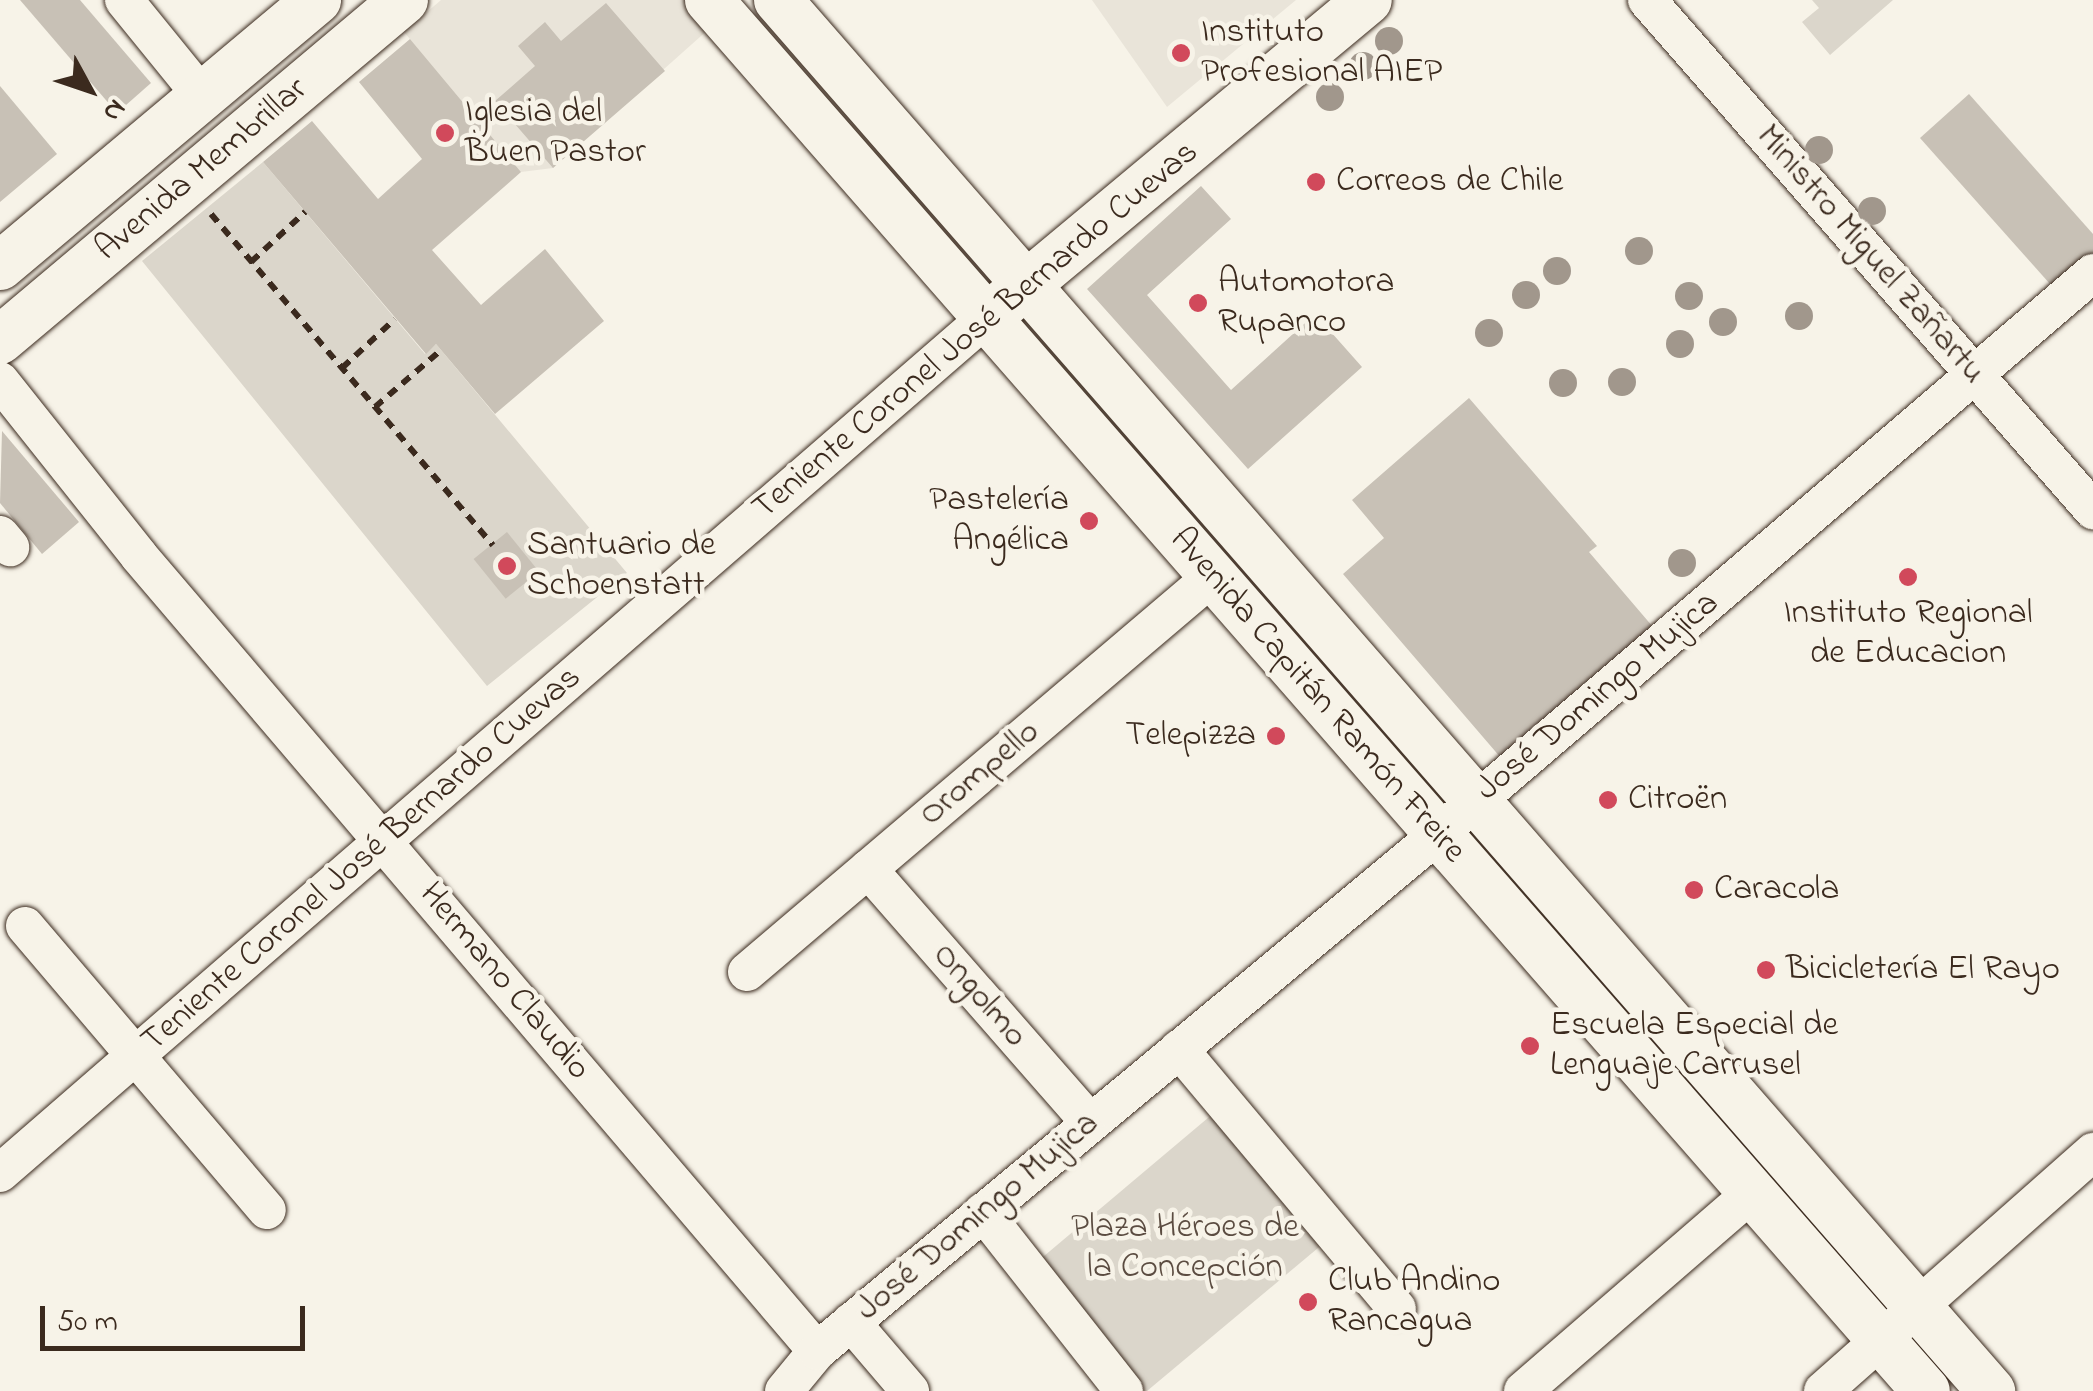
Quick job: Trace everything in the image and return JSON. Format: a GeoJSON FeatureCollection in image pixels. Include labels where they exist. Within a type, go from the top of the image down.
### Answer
{"type":"FeatureCollection","features":[{"type":"Feature","properties":{"kind":"main road","name":"Avenida Membrillar"},"geometry":{"type":"LineString","coordinates":[[0,340],[404,0]]}},
{"type":"Feature","properties":{"kind":"main road","name":"Avenida Capitán Ramón Freire"},"geometry":{"type":"LineString","coordinates":[[709,0],[984,320],[1926,1391]]}},
{"type":"Feature","properties":{"kind":"main road","name":"Avenida Capitán Ramón Freire"},"geometry":{"type":"LineString","coordinates":[[778,0],[1479,798],[1991,1391]]}},
{"type":"Feature","properties":{"kind":"main road","name":"Teniente Coronel José Bernardo Cuevas"},"geometry":{"type":"LineString","coordinates":[[984,320],[1368,0]]}},
{"type":"Feature","properties":{"kind":"main road","name":"Avenida Membrillar"},"geometry":{"type":"LineString","coordinates":[[0,266],[304,5]]}},
{"type":"Feature","properties":{"kind":"street","name":"Ministro Miguel Zañartu"},"geometry":{"type":"LineString","coordinates":[[1647,0],[2093,510]]}},
{"type":"Feature","properties":{"kind":"street"},"geometry":{"type":"LineString","coordinates":[[134,3],[202,96]]}},
{"type":"Feature","properties":{"kind":"street","name":"José Domingo Mujica"},"geometry":{"type":"LineString","coordinates":[[784,1391],[817,1351],[1479,798],[2093,274]]}},
{"type":"Feature","properties":{"kind":"street","name":"Teniente Coronel José Bernardo Cuevas"},"geometry":{"type":"LineString","coordinates":[[0,1173],[386,845],[984,320]]}},
{"type":"Feature","properties":{"kind":"street","name":"Hermano Claudio"},"geometry":{"type":"LineString","coordinates":[[0,381],[386,845],[817,1351]]}},
{"type":"Feature","properties":{"kind":"street","name":"Orompello"},"geometry":{"type":"LineString","coordinates":[[747,972],[1212,577]]}},
{"type":"Feature","properties":{"kind":"street","name":"Ongolmo"},"geometry":{"type":"LineString","coordinates":[[868,869],[1090,1123]]}},
{"type":"Feature","properties":{"kind":"street","name":"Teniente Coronel José Bernardo Cuevas"},"geometry":{"type":"LineString","coordinates":[[26,926],[132,1058],[267,1210]]}},
{"type":"Feature","properties":{"kind":"street"},"geometry":{"type":"LineString","coordinates":[[1179,1049],[1397,1309]]}},
{"type":"Feature","properties":{"kind":"street"},"geometry":{"type":"LineString","coordinates":[[1823,1391],[2093,1152]]}},
{"type":"Feature","properties":{"kind":"street"},"geometry":{"type":"LineString","coordinates":[[1522,1391],[1752,1192]]}},
{"type":"Feature","properties":{"kind":"street"},"geometry":{"type":"LineString","coordinates":[[983,1212],[1124,1391]]}},
{"type":"Feature","properties":{"kind":"street"},"geometry":{"type":"LineString","coordinates":[[851,1322],[910,1391]]}},
{"type":"Feature","properties":{"kind":"path"},"geometry":{"type":"LineString","coordinates":[[206,208],[492,545]]}},
{"type":"Feature","properties":{"kind":"path"},"geometry":{"type":"LineString","coordinates":[[251,262],[305,212]]}},
{"type":"Feature","properties":{"kind":"path"},"geometry":{"type":"LineString","coordinates":[[342,368],[395,319]]}},
{"type":"Feature","properties":{"kind":"path"},"geometry":{"type":"LineString","coordinates":[[375,408],[441,350]]}},
{"type":"Feature","properties":{"kind":"shaded area"},"geometry":{"type":"Polygon","coordinates":[[[441,0],[685,0],[710,28],[553,168],[521,172],[404,32],[441,0]]]}},
{"type":"Feature","properties":{"kind":"shaded area","name":"Instituto Profesional AIEP"},"geometry":{"type":"Polygon","coordinates":[[[1092,0],[1296,0],[1167,107],[1092,0]]]}},
{"type":"Feature","properties":{"kind":"green space"},"geometry":{"type":"Polygon","coordinates":[[[1812,0],[1893,0],[1830,55],[1802,22],[1819,8],[1812,0]]]}},
{"type":"Feature","properties":{"kind":"green space"},"geometry":{"type":"Polygon","coordinates":[[[263,162],[425,354],[436,344],[627,573],[487,686],[142,261],[263,162]]]}},
{"type":"Feature","properties":{"kind":"green space","name":"Plaza Héroes de la Concepción"},"geometry":{"type":"Polygon","coordinates":[[[1215,1112],[1324,1243],[1147,1391],[1133,1391],[1031,1267],[1215,1112]]]}},
{"type":"Feature","properties":{"kind":"building"},"geometry":{"type":"Polygon","coordinates":[[[20,0],[80,0],[151,83],[117,113],[20,0]]]}},
{"type":"Feature","properties":{"kind":"building"},"geometry":{"type":"Polygon","coordinates":[[[606,3],[665,71],[553,168],[495,101],[535,66],[518,46],[545,22],[561,41],[606,3]]]}},
{"type":"Feature","properties":{"kind":"building"},"geometry":{"type":"Polygon","coordinates":[[[410,39],[521,172],[432,250],[481,305],[545,249],[604,321],[495,414],[436,344],[426,354],[263,162],[312,121],[378,199],[422,159],[359,82],[410,39]]]}},
{"type":"Feature","properties":{"kind":"building"},"geometry":{"type":"Polygon","coordinates":[[[0,86],[57,154],[0,202],[0,86]]]}},
{"type":"Feature","properties":{"kind":"building"},"geometry":{"type":"Polygon","coordinates":[[[1969,94],[2093,234],[2093,262],[2058,293],[1920,138],[1969,94]]]}},
{"type":"Feature","properties":{"kind":"building"},"geometry":{"type":"Polygon","coordinates":[[[1201,186],[1231,219],[1147,295],[1231,390],[1315,314],[1362,367],[1248,469],[1087,289],[1201,186]]]}},
{"type":"Feature","properties":{"kind":"building"},"geometry":{"type":"Polygon","coordinates":[[[1469,398],[1597,546],[1589,552],[1653,627],[1501,758],[1343,574],[1384,538],[1352,500],[1469,398]]]}},
{"type":"Feature","properties":{"kind":"building"},"geometry":{"type":"Polygon","coordinates":[[[2,431],[79,522],[42,554],[0,503],[2,431]]]}},
{"type":"Feature","properties":{"kind":"building","name":"Santuario de Schoenstatt"},"geometry":{"type":"Polygon","coordinates":[[[507,532],[539,572],[506,599],[474,559],[507,532]]]}},
{"type":"Feature","properties":{"kind":"place","name":"Instituto Profesional AIEP"},"geometry":{"type":"Point","coordinates":[1181,53]}},
{"type":"Feature","properties":{"kind":"place","name":"Iglesia del Buen Pastor"},"geometry":{"type":"Point","coordinates":[445,133]}},
{"type":"Feature","properties":{"kind":"place","name":"Correos de Chile"},"geometry":{"type":"Point","coordinates":[1316,182]}},
{"type":"Feature","properties":{"kind":"place","name":"Automotora Rupanco"},"geometry":{"type":"Point","coordinates":[1198,303]}},
{"type":"Feature","properties":{"kind":"place","name":"Pastelería Angélica"},"geometry":{"type":"Point","coordinates":[1089,521]}},
{"type":"Feature","properties":{"kind":"place","name":"Santuario de Schoenstatt"},"geometry":{"type":"Point","coordinates":[507,566]}},
{"type":"Feature","properties":{"kind":"place","name":"Instituto Regional de Educacion"},"geometry":{"type":"Point","coordinates":[1908,577]}},
{"type":"Feature","properties":{"kind":"place","name":"Telepizza"},"geometry":{"type":"Point","coordinates":[1276,736]}},
{"type":"Feature","properties":{"kind":"place","name":"Citroën"},"geometry":{"type":"Point","coordinates":[1608,800]}},
{"type":"Feature","properties":{"kind":"place","name":"Caracola"},"geometry":{"type":"Point","coordinates":[1694,890]}},
{"type":"Feature","properties":{"kind":"place","name":"Bicicletería El Rayo"},"geometry":{"type":"Point","coordinates":[1766,970]}},
{"type":"Feature","properties":{"kind":"place","name":"Escuela Especial de Lenguaje Carrusel"},"geometry":{"type":"Point","coordinates":[1530,1046]}},
{"type":"Feature","properties":{"kind":"place","name":"Club Andino Rancagua"},"geometry":{"type":"Point","coordinates":[1308,1302]}}]}
